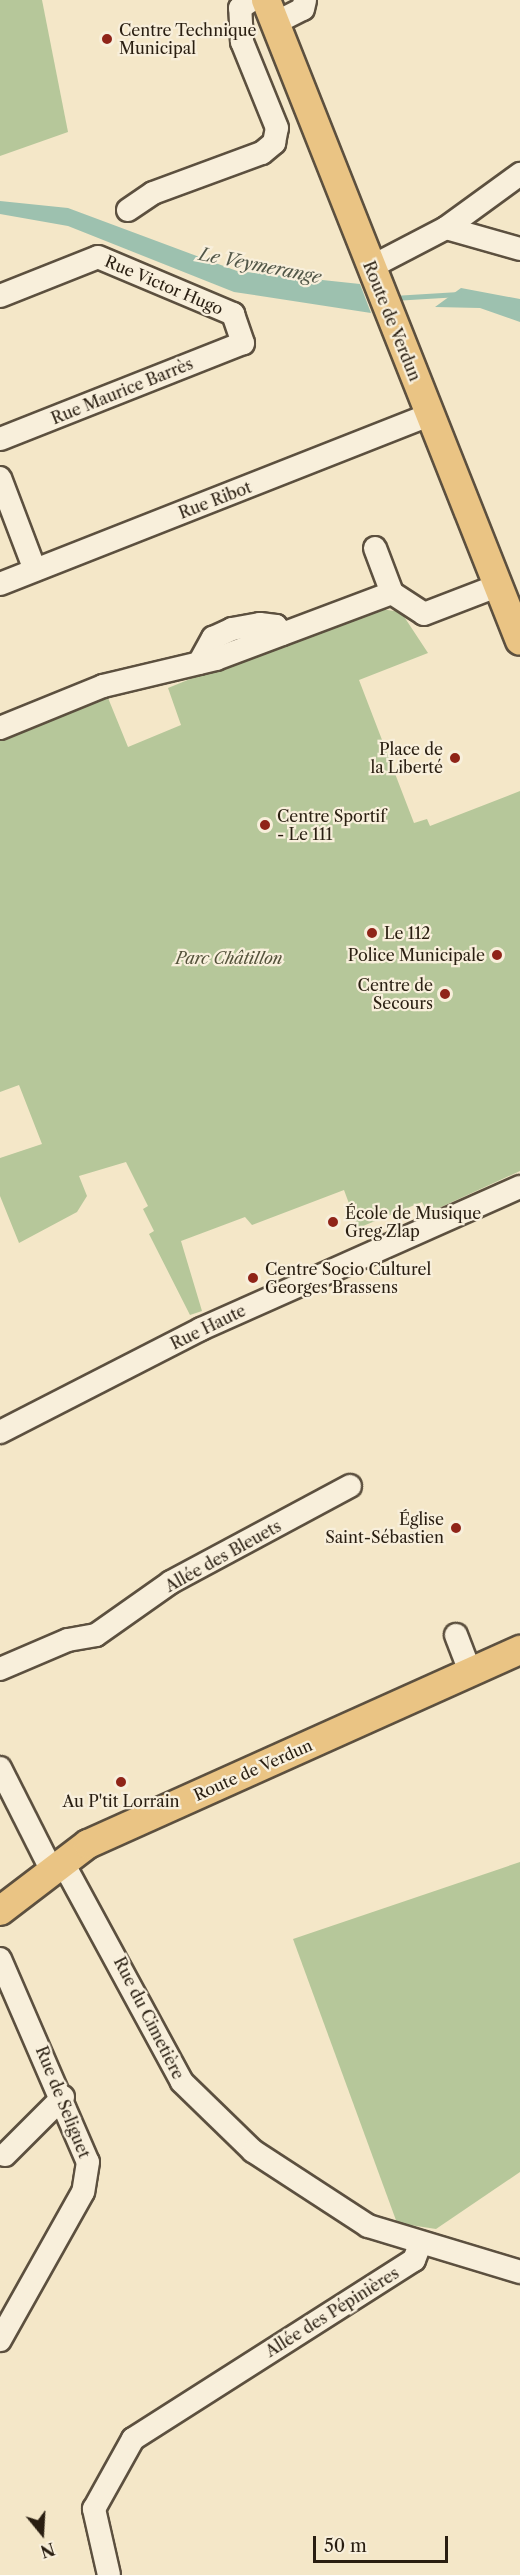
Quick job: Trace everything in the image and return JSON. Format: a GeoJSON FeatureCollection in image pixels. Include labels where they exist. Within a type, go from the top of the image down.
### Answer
{"type":"FeatureCollection","features":[{"type":"Feature","properties":{"kind":"main road","name":"Route de Verdun"},"geometry":{"type":"LineString","coordinates":[[271,11],[520,641]]}},
{"type":"Feature","properties":{"kind":"main road","name":"Route de Verdun"},"geometry":{"type":"LineString","coordinates":[[0,1911],[56,1865],[88,1844],[520,1650]]}},
{"type":"Feature","properties":{"kind":"street"},"geometry":{"type":"LineString","coordinates":[[128,210],[153,194],[262,153],[274,143],[276,128],[242,42],[240,8],[252,0]]}},
{"type":"Feature","properties":{"kind":"street"},"geometry":{"type":"LineString","coordinates":[[271,11],[303,9],[305,0]]}},
{"type":"Feature","properties":{"kind":"street"},"geometry":{"type":"LineString","coordinates":[[371,267],[446,228],[520,174]]}},
{"type":"Feature","properties":{"kind":"street"},"geometry":{"type":"LineString","coordinates":[[446,228],[520,249]]}},
{"type":"Feature","properties":{"kind":"street","name":"Rue Victor Hugo"},"geometry":{"type":"LineString","coordinates":[[0,296],[98,257],[232,314],[243,343]]}},
{"type":"Feature","properties":{"kind":"street","name":"Rue Maurice Barrès"},"geometry":{"type":"LineString","coordinates":[[0,439],[243,343]]}},
{"type":"Feature","properties":{"kind":"street","name":"Rue Ribot"},"geometry":{"type":"LineString","coordinates":[[0,584],[429,415]]}},
{"type":"Feature","properties":{"kind":"street"},"geometry":{"type":"LineString","coordinates":[[0,478],[35,570]]}},
{"type":"Feature","properties":{"kind":"street"},"geometry":{"type":"LineString","coordinates":[[375,548],[392,593],[424,614],[497,586]]}},
{"type":"Feature","properties":{"kind":"street"},"geometry":{"type":"LineString","coordinates":[[0,729],[135,676],[199,663],[392,593]]}},
{"type":"Feature","properties":{"kind":"street","name":"Rue Haute"},"geometry":{"type":"LineString","coordinates":[[0,1432],[201,1329],[520,1188]]}},
{"type":"Feature","properties":{"kind":"street","name":"Allée des Bleuets"},"geometry":{"type":"LineString","coordinates":[[0,1669],[68,1640],[96,1635],[171,1582],[350,1486]]}},
{"type":"Feature","properties":{"kind":"street"},"geometry":{"type":"LineString","coordinates":[[456,1635],[470,1672]]}},
{"type":"Feature","properties":{"kind":"street","name":"Rue du Cimetière"},"geometry":{"type":"LineString","coordinates":[[0,1768],[182,2082],[287,2177],[368,2226],[420,2244],[520,2272]]}},
{"type":"Feature","properties":{"kind":"street","name":"Rue de Seliguet"},"geometry":{"type":"LineString","coordinates":[[0,1959],[63,2097],[88,2176],[0,2340]]}},
{"type":"Feature","properties":{"kind":"street"},"geometry":{"type":"LineString","coordinates":[[5,2156],[63,2097]]}},
{"type":"Feature","properties":{"kind":"street","name":"Allée des Pépinières"},"geometry":{"type":"LineString","coordinates":[[109,2575],[94,2510],[122,2453],[143,2430],[414,2260],[420,2244]]}},
{"type":"Feature","properties":{"kind":"green space"},"geometry":{"type":"Polygon","coordinates":[[[0,0],[42,0],[68,132],[0,156],[0,0]]]}},
{"type":"Feature","properties":{"kind":"green space","name":"Parc Châtillon"},"geometry":{"type":"Polygon","coordinates":[[[367,607],[401,612],[428,653],[359,680],[414,823],[427,819],[430,826],[520,791],[520,1171],[428,1213],[422,1202],[358,1228],[344,1190],[252,1225],[245,1217],[181,1241],[202,1311],[190,1315],[149,1234],[154,1231],[143,1209],[148,1206],[126,1162],[79,1176],[87,1196],[77,1212],[19,1243],[0,1196],[0,1158],[42,1144],[19,1085],[0,1092],[0,735],[106,693],[128,747],[181,725],[168,688],[367,607]]]}},
{"type":"Feature","properties":{"kind":"green space"},"geometry":{"type":"Polygon","coordinates":[[[520,1862],[520,2172],[436,2229],[397,2223],[293,1939],[520,1862]]]}},
{"type":"Feature","properties":{"kind":"shaded area"},"geometry":{"type":"Polygon","coordinates":[[[0,201],[68,208],[237,271],[360,284],[371,313],[234,292],[68,226],[0,214],[0,201]]]}},
{"type":"Feature","properties":{"kind":"shaded area"},"geometry":{"type":"Polygon","coordinates":[[[461,288],[520,299],[520,322],[480,308],[435,307],[461,288]]]}},
{"type":"Feature","properties":{"kind":"waterway","name":"Le Veymerange"},"geometry":{"type":"LineString","coordinates":[[393,298],[459,294]]}},
{"type":"Feature","properties":{"kind":"place","name":"Centre Technique Municipal"},"geometry":{"type":"Point","coordinates":[107,39]}},
{"type":"Feature","properties":{"kind":"place","name":"Place de la Liberté"},"geometry":{"type":"Point","coordinates":[455,758]}},
{"type":"Feature","properties":{"kind":"place","name":"Centre Sportif - Le 111"},"geometry":{"type":"Point","coordinates":[265,825]}},
{"type":"Feature","properties":{"kind":"place","name":"Le 112"},"geometry":{"type":"Point","coordinates":[372,933]}},
{"type":"Feature","properties":{"kind":"place","name":"Police Municipale"},"geometry":{"type":"Point","coordinates":[497,955]}},
{"type":"Feature","properties":{"kind":"place","name":"Centre de Secours"},"geometry":{"type":"Point","coordinates":[445,994]}},
{"type":"Feature","properties":{"kind":"place","name":"École de Musique Greg Zlap"},"geometry":{"type":"Point","coordinates":[333,1222]}},
{"type":"Feature","properties":{"kind":"place","name":"Centre Socio Culturel Georges Brassens"},"geometry":{"type":"Point","coordinates":[253,1278]}},
{"type":"Feature","properties":{"kind":"place","name":"Église Saint-Sébastien"},"geometry":{"type":"Point","coordinates":[456,1528]}},
{"type":"Feature","properties":{"kind":"place","name":"Au P'tit Lorrain"},"geometry":{"type":"Point","coordinates":[121,1782]}}]}
